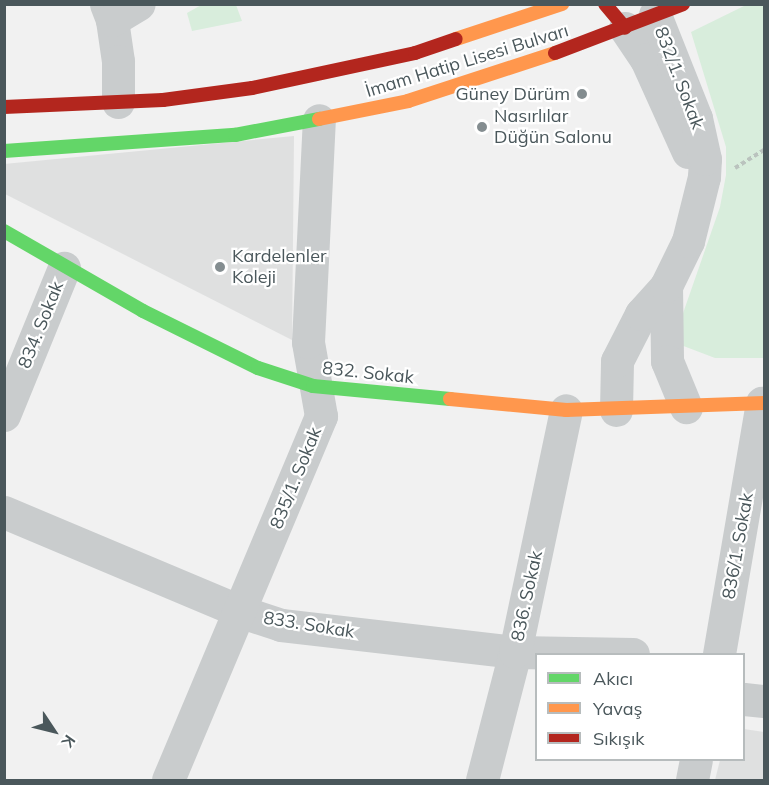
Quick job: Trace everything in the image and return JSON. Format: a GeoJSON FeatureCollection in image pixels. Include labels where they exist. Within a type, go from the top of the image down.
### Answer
{"type":"FeatureCollection","features":[{"type":"Feature","properties":{"kind":"main road","name":"İmam Hatip Lisesi Bulvarı"},"geometry":{"type":"LineString","coordinates":[[4,107],[118,102],[252,88],[415,53],[562,4]]}},
{"type":"Feature","properties":{"kind":"main road","name":"İmam Hatip Lisesi Bulvarı"},"geometry":{"type":"LineString","coordinates":[[4,151],[158,143],[319,120],[408,101],[615,16],[669,10]]}},
{"type":"Feature","properties":{"kind":"main road","name":"832. Sokak"},"geometry":{"type":"LineString","coordinates":[[4,231],[64,268],[258,368],[313,386],[566,410],[763,403]]}},
{"type":"Feature","properties":{"kind":"street"},"geometry":{"type":"LineString","coordinates":[[118,102],[119,10]]}},
{"type":"Feature","properties":{"kind":"street","name":"832/1. Sokak"},"geometry":{"type":"LineString","coordinates":[[616,410],[617,362],[641,314],[666,286],[688,241],[704,177],[705,159],[669,10]]}},
{"type":"Feature","properties":{"kind":"street","name":"832/1. Sokak"},"geometry":{"type":"LineString","coordinates":[[615,16],[646,60],[683,144],[704,177]]}},
{"type":"Feature","properties":{"kind":"street","name":"835/1. Sokak"},"geometry":{"type":"LineString","coordinates":[[168,780],[242,612],[321,416],[313,386],[308,342],[319,120]]}},
{"type":"Feature","properties":{"kind":"street","name":"834. Sokak"},"geometry":{"type":"LineString","coordinates":[[4,415],[64,268]]}},
{"type":"Feature","properties":{"kind":"street","name":"832/1. Sokak"},"geometry":{"type":"LineString","coordinates":[[666,286],[667,361],[686,407]]}},
{"type":"Feature","properties":{"kind":"street","name":"836/1. Sokak"},"geometry":{"type":"LineString","coordinates":[[719,653],[751,559],[763,403]]}},
{"type":"Feature","properties":{"kind":"street","name":"836. Sokak"},"geometry":{"type":"LineString","coordinates":[[482,780],[515,652],[566,410]]}},
{"type":"Feature","properties":{"kind":"street","name":"833. Sokak"},"geometry":{"type":"LineString","coordinates":[[4,512],[242,612],[281,625],[515,652],[574,653]]}},
{"type":"Feature","properties":{"kind":"street"},"geometry":{"type":"LineString","coordinates":[[745,699],[765,700]]}},
{"type":"Feature","properties":{"kind":"street"},"geometry":{"type":"LineString","coordinates":[[692,780],[696,761]]}},
{"type":"Feature","properties":{"kind":"shaded area","name":"Kardelenler Koleji"},"geometry":{"type":"Polygon","coordinates":[[[294,136],[292,340],[5,194],[4,164],[294,136]]]}},
{"type":"Feature","properties":{"kind":"shaded area"},"geometry":{"type":"Polygon","coordinates":[[[745,729],[764,732],[764,780],[715,780],[720,761],[745,761],[745,729]]]}},
{"type":"Feature","properties":{"kind":"green space"},"geometry":{"type":"Polygon","coordinates":[[[203,4],[236,5],[242,21],[192,31],[187,13],[203,4]]]}},
{"type":"Feature","properties":{"kind":"green space"},"geometry":{"type":"Polygon","coordinates":[[[746,5],[764,5],[764,358],[715,358],[673,342],[720,207],[726,175],[726,147],[691,32],[746,5]]]}},
{"type":"Feature","properties":{"kind":"traffic: fast"},"geometry":{"type":"LineString","coordinates":[[4,151],[235,135],[319,119]]}},
{"type":"Feature","properties":{"kind":"traffic: fast"},"geometry":{"type":"LineString","coordinates":[[4,231],[143,311],[258,368],[313,386],[450,399]]}},
{"type":"Feature","properties":{"kind":"traffic: slow"},"geometry":{"type":"LineString","coordinates":[[456,39],[562,4]]}},
{"type":"Feature","properties":{"kind":"traffic: slow"},"geometry":{"type":"LineString","coordinates":[[319,119],[408,101],[555,53]]}},
{"type":"Feature","properties":{"kind":"traffic: slow"},"geometry":{"type":"LineString","coordinates":[[450,399],[566,410],[764,403]]}},
{"type":"Feature","properties":{"kind":"traffic: jam"},"geometry":{"type":"LineString","coordinates":[[605,4],[625,28]]}},
{"type":"Feature","properties":{"kind":"traffic: jam"},"geometry":{"type":"LineString","coordinates":[[555,53],[683,4]]}},
{"type":"Feature","properties":{"kind":"traffic: jam"},"geometry":{"type":"LineString","coordinates":[[4,107],[163,100],[252,88],[415,53],[456,39]]}},
{"type":"Feature","properties":{"kind":"place","name":"Güney Dürüm"},"geometry":{"type":"Point","coordinates":[582,94]}},
{"type":"Feature","properties":{"kind":"place","name":"Nasırlılar Düğün Salonu"},"geometry":{"type":"Point","coordinates":[482,127]}},
{"type":"Feature","properties":{"kind":"place","name":"Kardelenler Koleji"},"geometry":{"type":"Point","coordinates":[220,267]}}]}
